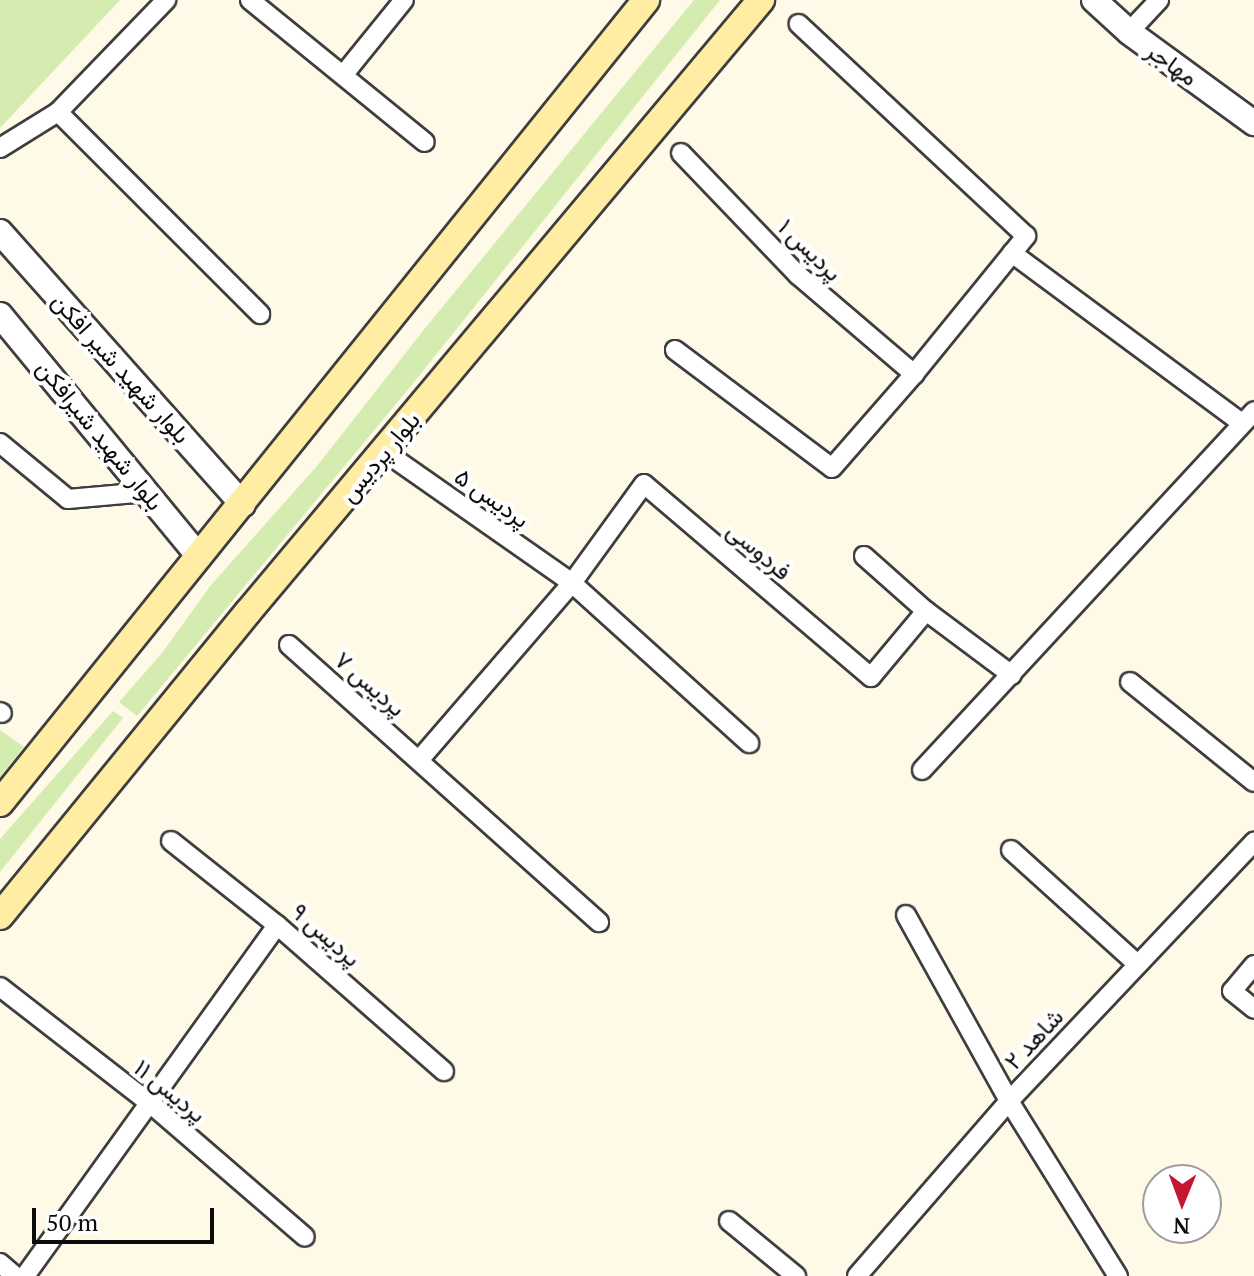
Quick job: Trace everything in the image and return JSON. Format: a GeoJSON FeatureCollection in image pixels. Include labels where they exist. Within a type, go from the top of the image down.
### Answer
{"type":"FeatureCollection","features":[{"type":"Feature","properties":{"kind":"main road"},"geometry":{"type":"LineString","coordinates":[[0,803],[243,505],[646,0]]}},
{"type":"Feature","properties":{"kind":"main road","name":"بلوار پردیس"},"geometry":{"type":"LineString","coordinates":[[0,916],[248,612],[761,0]]}},
{"type":"Feature","properties":{"kind":"street"},"geometry":{"type":"LineString","coordinates":[[0,148],[58,112],[166,0]]}},
{"type":"Feature","properties":{"kind":"street"},"geometry":{"type":"LineString","coordinates":[[250,0],[425,142]]}},
{"type":"Feature","properties":{"kind":"street"},"geometry":{"type":"LineString","coordinates":[[344,74],[404,0]]}},
{"type":"Feature","properties":{"kind":"street","name":"مهاجر"},"geometry":{"type":"LineString","coordinates":[[1094,0],[1129,32],[1254,123]]}},
{"type":"Feature","properties":{"kind":"street"},"geometry":{"type":"LineString","coordinates":[[1129,32],[1159,0]]}},
{"type":"Feature","properties":{"kind":"street"},"geometry":{"type":"LineString","coordinates":[[675,350],[832,468],[914,374],[1026,236],[799,24]]}},
{"type":"Feature","properties":{"kind":"street"},"geometry":{"type":"LineString","coordinates":[[58,112],[260,314]]}},
{"type":"Feature","properties":{"kind":"street","name":"پردیس ۱"},"geometry":{"type":"LineString","coordinates":[[681,153],[798,275],[914,374]]}},
{"type":"Feature","properties":{"kind":"street","name":"بلوار شهید شیر افکن"},"geometry":{"type":"LineString","coordinates":[[0,232],[243,505]]}},
{"type":"Feature","properties":{"kind":"street"},"geometry":{"type":"LineString","coordinates":[[922,770],[1248,417],[1012,253]]}},
{"type":"Feature","properties":{"kind":"street","name":"بلوار شهید شیرافکن"},"geometry":{"type":"LineString","coordinates":[[0,315],[199,556]]}},
{"type":"Feature","properties":{"kind":"street"},"geometry":{"type":"LineString","coordinates":[[0,443],[68,499],[147,492]]}},
{"type":"Feature","properties":{"kind":"street","name":"پردیس ۵"},"geometry":{"type":"LineString","coordinates":[[385,452],[572,583],[749,743]]}},
{"type":"Feature","properties":{"kind":"street","name":"فردوسی"},"geometry":{"type":"LineString","coordinates":[[572,583],[644,484],[871,677],[926,611]]}},
{"type":"Feature","properties":{"kind":"street"},"geometry":{"type":"LineString","coordinates":[[864,556],[926,611],[1012,675]]}},
{"type":"Feature","properties":{"kind":"street"},"geometry":{"type":"LineString","coordinates":[[420,759],[572,583]]}},
{"type":"Feature","properties":{"kind":"street","name":"پردیس ۷"},"geometry":{"type":"LineString","coordinates":[[289,645],[599,922]]}},
{"type":"Feature","properties":{"kind":"street"},"geometry":{"type":"LineString","coordinates":[[1130,682],[1254,782]]}},
{"type":"Feature","properties":{"kind":"street","name":"پردیس ۹"},"geometry":{"type":"LineString","coordinates":[[171,841],[277,925],[444,1071]]}},
{"type":"Feature","properties":{"kind":"street","name":"شاهد ۲"},"geometry":{"type":"LineString","coordinates":[[857,1276],[1009,1101],[1254,842]]}},
{"type":"Feature","properties":{"kind":"street"},"geometry":{"type":"LineString","coordinates":[[1011,850],[1137,964]]}},
{"type":"Feature","properties":{"kind":"street"},"geometry":{"type":"LineString","coordinates":[[906,915],[1009,1101],[1118,1276]]}},
{"type":"Feature","properties":{"kind":"street"},"geometry":{"type":"LineString","coordinates":[[25,1276],[277,925]]}},
{"type":"Feature","properties":{"kind":"street"},"geometry":{"type":"LineString","coordinates":[[1254,965],[1232,991],[1254,1009]]}},
{"type":"Feature","properties":{"kind":"street","name":"پردیس ۱۱"},"geometry":{"type":"LineString","coordinates":[[0,987],[151,1104],[305,1237]]}},
{"type":"Feature","properties":{"kind":"street"},"geometry":{"type":"LineString","coordinates":[[729,1221],[796,1276]]}},
{"type":"Feature","properties":{"kind":"street"},"geometry":{"type":"LineString","coordinates":[[0,1263],[15,1276]]}},
{"type":"Feature","properties":{"kind":"green space"},"geometry":{"type":"Polygon","coordinates":[[[0,0],[120,0],[0,128],[0,0]]]}},
{"type":"Feature","properties":{"kind":"green space"},"geometry":{"type":"Polygon","coordinates":[[[694,0],[720,0],[415,381],[137,716],[119,702],[162,653],[211,585],[317,466],[426,327],[694,0]]]}},
{"type":"Feature","properties":{"kind":"green space"},"geometry":{"type":"Polygon","coordinates":[[[113,711],[123,718],[0,872],[0,839],[113,711]]]}},
{"type":"Feature","properties":{"kind":"green space"},"geometry":{"type":"Polygon","coordinates":[[[0,730],[24,747],[0,777],[0,730]]]}}]}
